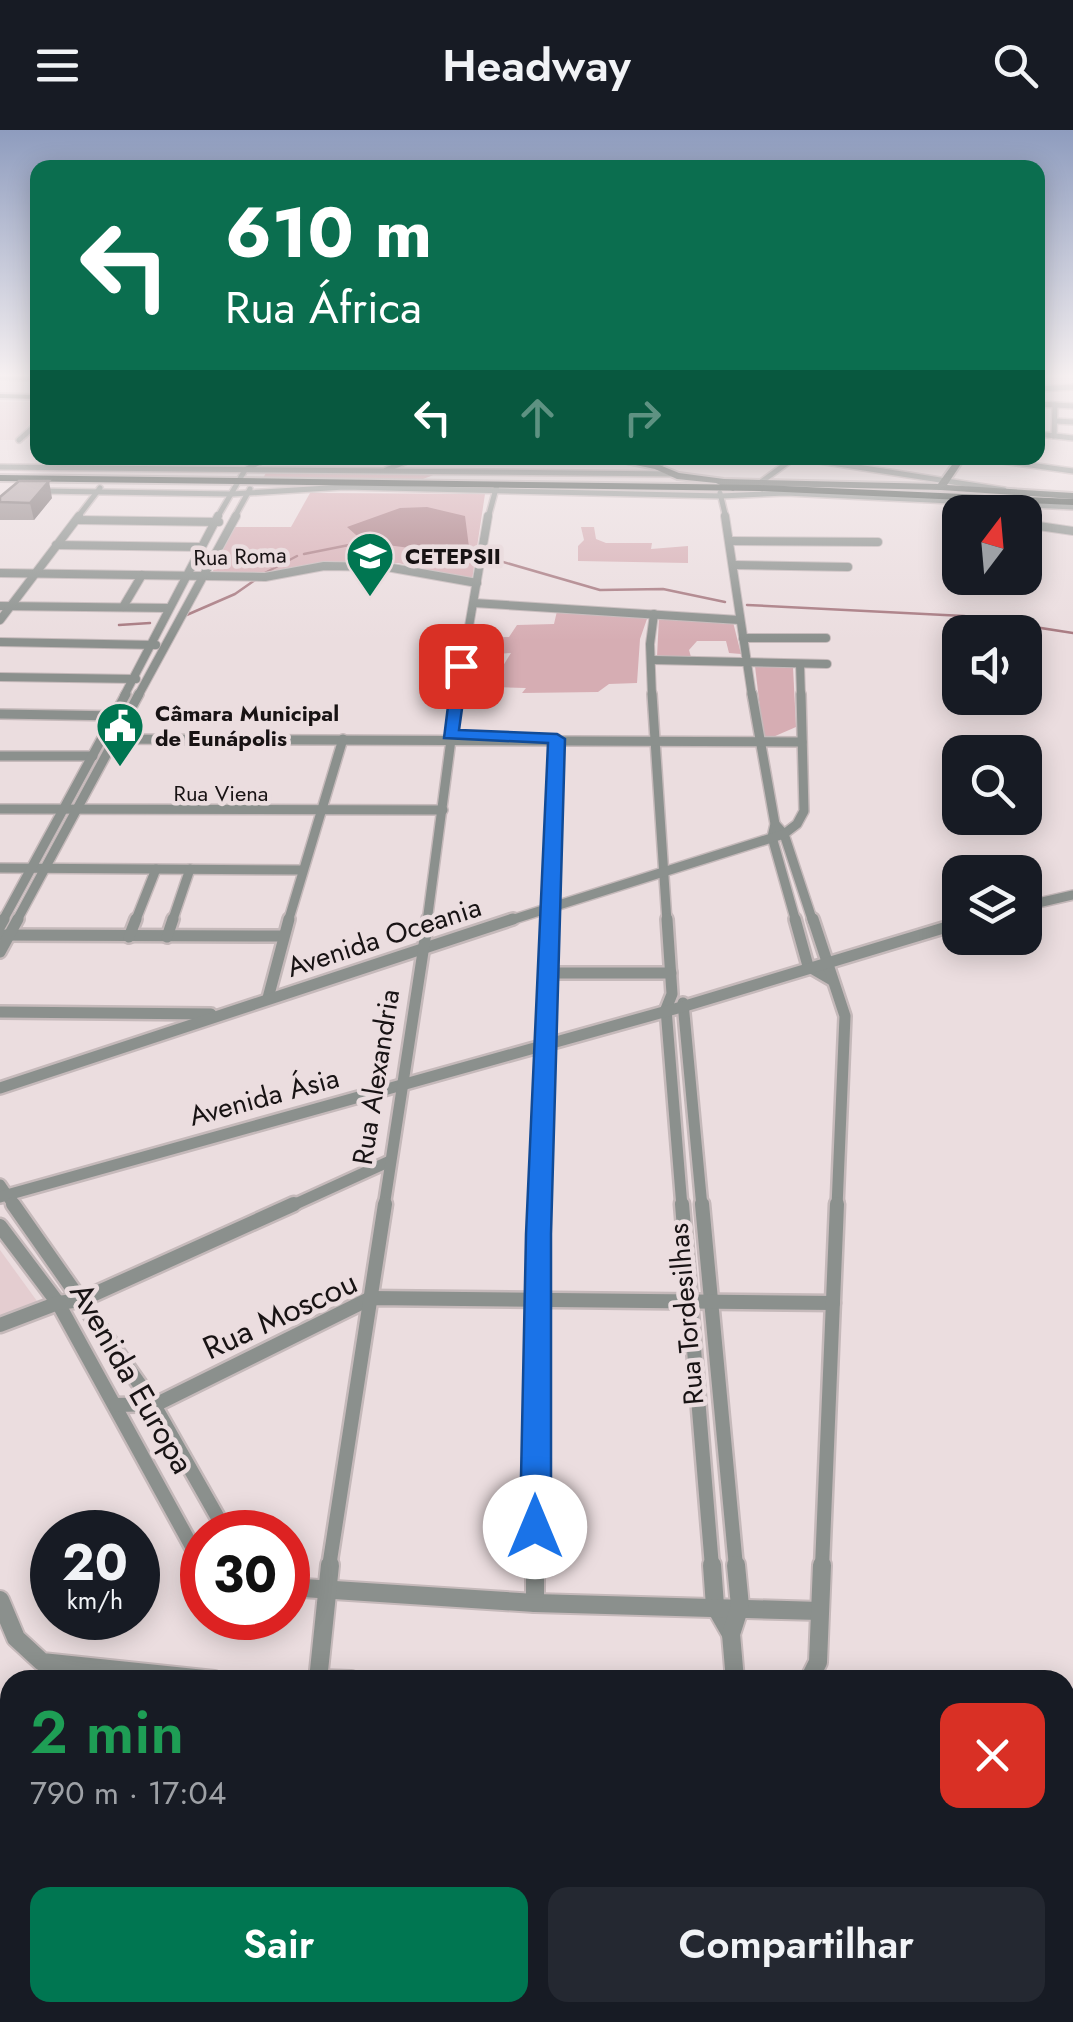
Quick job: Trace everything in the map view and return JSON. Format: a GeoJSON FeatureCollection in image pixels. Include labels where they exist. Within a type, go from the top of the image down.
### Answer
{"type":"FeatureCollection","features":[{"type":"Feature","properties":{"kind":"main road"},"geometry":{"type":"LineString","coordinates":[[0,478],[236,481],[251,472],[414,484],[492,486],[569,480],[1073,502]]}},
{"type":"Feature","properties":{"kind":"street"},"geometry":{"type":"LineString","coordinates":[[0,926],[93,756],[126,716],[247,492],[251,472],[258,465]]}},
{"type":"Feature","properties":{"kind":"street"},"geometry":{"type":"LineString","coordinates":[[386,472],[400,465]]}},
{"type":"Feature","properties":{"kind":"street"},"geometry":{"type":"LineString","coordinates":[[654,465],[730,487]]}},
{"type":"Feature","properties":{"kind":"street"},"geometry":{"type":"LineString","coordinates":[[763,488],[789,465]]}},
{"type":"Feature","properties":{"kind":"street"},"geometry":{"type":"LineString","coordinates":[[836,465],[1073,502]]}},
{"type":"Feature","properties":{"kind":"street"},"geometry":{"type":"LineString","coordinates":[[943,484],[956,465]]}},
{"type":"Feature","properties":{"kind":"street"},"geometry":{"type":"LineString","coordinates":[[1031,465],[1073,471]]}},
{"type":"Feature","properties":{"kind":"street"},"geometry":{"type":"LineString","coordinates":[[0,467],[443,472],[569,480],[681,473]]}},
{"type":"Feature","properties":{"kind":"street"},"geometry":{"type":"LineString","coordinates":[[414,484],[443,472]]}},
{"type":"Feature","properties":{"kind":"street"},"geometry":{"type":"LineString","coordinates":[[468,473],[492,486]]}},
{"type":"Feature","properties":{"kind":"street"},"geometry":{"type":"LineString","coordinates":[[0,620],[106,480]]}},
{"type":"Feature","properties":{"kind":"street"},"geometry":{"type":"LineString","coordinates":[[0,952],[5,935],[76,810],[110,736],[114,716],[236,481]]}},
{"type":"Feature","properties":{"kind":"street"},"geometry":{"type":"LineString","coordinates":[[763,488],[943,484]]}},
{"type":"Feature","properties":{"kind":"street","name":"Rua Alexandria"},"geometry":{"type":"LineString","coordinates":[[319,1670],[326,1588],[424,947],[450,737],[492,486]]}},
{"type":"Feature","properties":{"kind":"street"},"geometry":{"type":"LineString","coordinates":[[730,487],[739,620],[750,663],[775,824],[808,966],[832,980]]}},
{"type":"Feature","properties":{"kind":"street"},"geometry":{"type":"LineString","coordinates":[[20,491],[232,494],[309,488],[730,487],[942,499]]}},
{"type":"Feature","properties":{"kind":"street"},"geometry":{"type":"LineString","coordinates":[[1042,503],[1073,502]]}},
{"type":"Feature","properties":{"kind":"street"},"geometry":{"type":"LineString","coordinates":[[78,520],[230,522]]}},
{"type":"Feature","properties":{"kind":"street"},"geometry":{"type":"LineString","coordinates":[[1042,526],[1073,531]]}},
{"type":"Feature","properties":{"kind":"street"},"geometry":{"type":"LineString","coordinates":[[731,540],[878,542]]}},
{"type":"Feature","properties":{"kind":"street"},"geometry":{"type":"LineString","coordinates":[[56,546],[201,547]]}},
{"type":"Feature","properties":{"kind":"street"},"geometry":{"type":"LineString","coordinates":[[735,565],[848,567]]}},
{"type":"Feature","properties":{"kind":"street","name":"Rua Roma"},"geometry":{"type":"LineString","coordinates":[[0,574],[278,577],[324,566],[387,566],[478,583]]}},
{"type":"Feature","properties":{"kind":"street"},"geometry":{"type":"LineString","coordinates":[[123,607],[142,575]]}},
{"type":"Feature","properties":{"kind":"street"},"geometry":{"type":"LineString","coordinates":[[474,603],[739,620]]}},
{"type":"Feature","properties":{"kind":"street"},"geometry":{"type":"LineString","coordinates":[[0,606],[170,608]]}},
{"type":"Feature","properties":{"kind":"street","name":"Rua Tordesilhas"},"geometry":{"type":"LineString","coordinates":[[654,614],[654,740],[672,973],[672,994],[666,1009],[716,1606],[731,1634]]}},
{"type":"Feature","properties":{"kind":"street"},"geometry":{"type":"LineString","coordinates":[[744,638],[826,638]]}},
{"type":"Feature","properties":{"kind":"street"},"geometry":{"type":"LineString","coordinates":[[0,642],[163,645]]}},
{"type":"Feature","properties":{"kind":"street"},"geometry":{"type":"LineString","coordinates":[[652,660],[828,664]]}},
{"type":"Feature","properties":{"kind":"street"},"geometry":{"type":"LineString","coordinates":[[778,835],[797,824],[804,811],[800,664]]}},
{"type":"Feature","properties":{"kind":"street"},"geometry":{"type":"LineString","coordinates":[[0,677],[145,679]]}},
{"type":"Feature","properties":{"kind":"street"},"geometry":{"type":"LineString","coordinates":[[0,714],[126,716]]}},
{"type":"Feature","properties":{"kind":"street"},"geometry":{"type":"LineString","coordinates":[[110,736],[802,742]]}},
{"type":"Feature","properties":{"kind":"street"},"geometry":{"type":"LineString","coordinates":[[268,998],[343,738]]}},
{"type":"Feature","properties":{"kind":"street"},"geometry":{"type":"LineString","coordinates":[[535,1603],[537,1300],[557,739]]}},
{"type":"Feature","properties":{"kind":"street"},"geometry":{"type":"LineString","coordinates":[[0,756],[93,756]]}},
{"type":"Feature","properties":{"kind":"street","name":"Rua Viena"},"geometry":{"type":"LineString","coordinates":[[0,809],[443,810]]}},
{"type":"Feature","properties":{"kind":"street"},"geometry":{"type":"LineString","coordinates":[[778,835],[845,1016],[818,1662],[814,1670]]}},
{"type":"Feature","properties":{"kind":"street","name":"Avenida Oceania"},"geometry":{"type":"LineString","coordinates":[[0,1088],[778,835]]}},
{"type":"Feature","properties":{"kind":"street"},"geometry":{"type":"LineString","coordinates":[[0,868],[302,870]]}},
{"type":"Feature","properties":{"kind":"street"},"geometry":{"type":"LineString","coordinates":[[129,937],[156,868]]}},
{"type":"Feature","properties":{"kind":"street"},"geometry":{"type":"LineString","coordinates":[[168,937],[190,869]]}},
{"type":"Feature","properties":{"kind":"street"},"geometry":{"type":"LineString","coordinates":[[1042,902],[1073,895]]}},
{"type":"Feature","properties":{"kind":"street","name":"Avenida Ásia"},"geometry":{"type":"LineString","coordinates":[[2,1192],[685,1006],[942,928]]}},
{"type":"Feature","properties":{"kind":"street"},"geometry":{"type":"LineString","coordinates":[[5,935],[284,936]]}},
{"type":"Feature","properties":{"kind":"street"},"geometry":{"type":"LineString","coordinates":[[549,973],[672,973]]}},
{"type":"Feature","properties":{"kind":"street"},"geometry":{"type":"LineString","coordinates":[[672,994],[685,1006]]}},
{"type":"Feature","properties":{"kind":"street","name":"Rua Tordesilhas"},"geometry":{"type":"LineString","coordinates":[[685,1006],[740,1606],[731,1634],[733,1670]]}},
{"type":"Feature","properties":{"kind":"street"},"geometry":{"type":"LineString","coordinates":[[0,1012],[221,1014]]}},
{"type":"Feature","properties":{"kind":"street"},"geometry":{"type":"LineString","coordinates":[[0,1326],[58,1304],[81,1300],[390,1161]]}},
{"type":"Feature","properties":{"kind":"street"},"geometry":{"type":"LineString","coordinates":[[2,1192],[154,1405],[214,1510]]}},
{"type":"Feature","properties":{"kind":"street","name":"Avenida Europa"},"geometry":{"type":"LineString","coordinates":[[0,1226],[58,1304],[180,1524]]}},
{"type":"Feature","properties":{"kind":"street","name":"Rua Moscou"},"geometry":{"type":"LineString","coordinates":[[116,1405],[154,1405],[371,1298],[833,1303]]}},
{"type":"Feature","properties":{"kind":"street"},"geometry":{"type":"LineString","coordinates":[[310,1588],[535,1603],[820,1611]]}},
{"type":"Feature","properties":{"kind":"street"},"geometry":{"type":"LineString","coordinates":[[0,1600],[16,1638],[42,1662],[118,1670]]}},
{"type":"Feature","properties":{"kind":"shaded area"},"geometry":{"type":"Polygon","coordinates":[[[267,471],[436,474],[418,481],[262,480],[267,471]]]}},
{"type":"Feature","properties":{"kind":"shaded area"},"geometry":{"type":"Polygon","coordinates":[[[310,493],[485,494],[472,580],[398,563],[323,564],[270,577],[211,575],[234,527],[291,527],[310,493]]]}},
{"type":"Feature","properties":{"kind":"shaded area"},"geometry":{"type":"Polygon","coordinates":[[[427,507],[465,516],[470,555],[467,559],[449,561],[410,548],[364,542],[347,527],[400,508],[427,507]]]}},
{"type":"Feature","properties":{"kind":"shaded area"},"geometry":{"type":"Polygon","coordinates":[[[581,527],[594,527],[596,539],[606,543],[652,543],[651,549],[688,546],[688,563],[578,561],[578,546],[584,540],[581,527]]]}},
{"type":"Feature","properties":{"kind":"shaded area"},"geometry":{"type":"Polygon","coordinates":[[[557,611],[648,616],[640,639],[637,683],[609,684],[598,692],[522,693],[526,688],[490,687],[511,653],[483,655],[488,637],[509,637],[517,625],[554,624],[557,611]]]}},
{"type":"Feature","properties":{"kind":"shaded area"},"geometry":{"type":"Polygon","coordinates":[[[659,617],[733,622],[741,654],[729,653],[726,641],[697,641],[689,650],[691,657],[657,657],[659,617]]]}},
{"type":"Feature","properties":{"kind":"shaded area"},"geometry":{"type":"Polygon","coordinates":[[[755,666],[793,667],[796,727],[766,740],[763,734],[755,666]]]}},
{"type":"Feature","properties":{"kind":"shaded area"},"geometry":{"type":"Polygon","coordinates":[[[0,1250],[42,1308],[0,1321],[0,1250]]]}},
{"type":"Feature","properties":{"kind":"building"},"geometry":{"type":"Polygon","coordinates":[[[19,481],[49,481],[30,503],[0,502],[0,497],[19,481]]]}},
{"type":"Feature","properties":{"kind":"waterway"},"geometry":{"type":"LineString","coordinates":[[304,554],[364,542]]}},
{"type":"Feature","properties":{"kind":"waterway"},"geometry":{"type":"LineString","coordinates":[[261,575],[297,556]]}},
{"type":"Feature","properties":{"kind":"waterway"},"geometry":{"type":"LineString","coordinates":[[486,557],[600,590],[663,589],[725,602]]}},
{"type":"Feature","properties":{"kind":"waterway"},"geometry":{"type":"LineString","coordinates":[[182,617],[235,594],[255,580]]}},
{"type":"Feature","properties":{"kind":"waterway"},"geometry":{"type":"LineString","coordinates":[[747,605],[964,616],[1073,633]]}},
{"type":"Feature","properties":{"kind":"waterway"},"geometry":{"type":"LineString","coordinates":[[119,625],[150,623]]}},
{"type":"Feature","properties":{"kind":"place","name":"CETEPSII"},"geometry":{"type":"Point","coordinates":[370,598]}},
{"type":"Feature","properties":{"kind":"place","name":"Câmara Municipal de Eunápolis"},"geometry":{"type":"Point","coordinates":[120,768]}},
{"type":"Feature","properties":{"kind":"route"},"geometry":{"type":"LineString","coordinates":[[461,666],[450,734],[557,739],[538,1234],[535,1527]]}}]}
